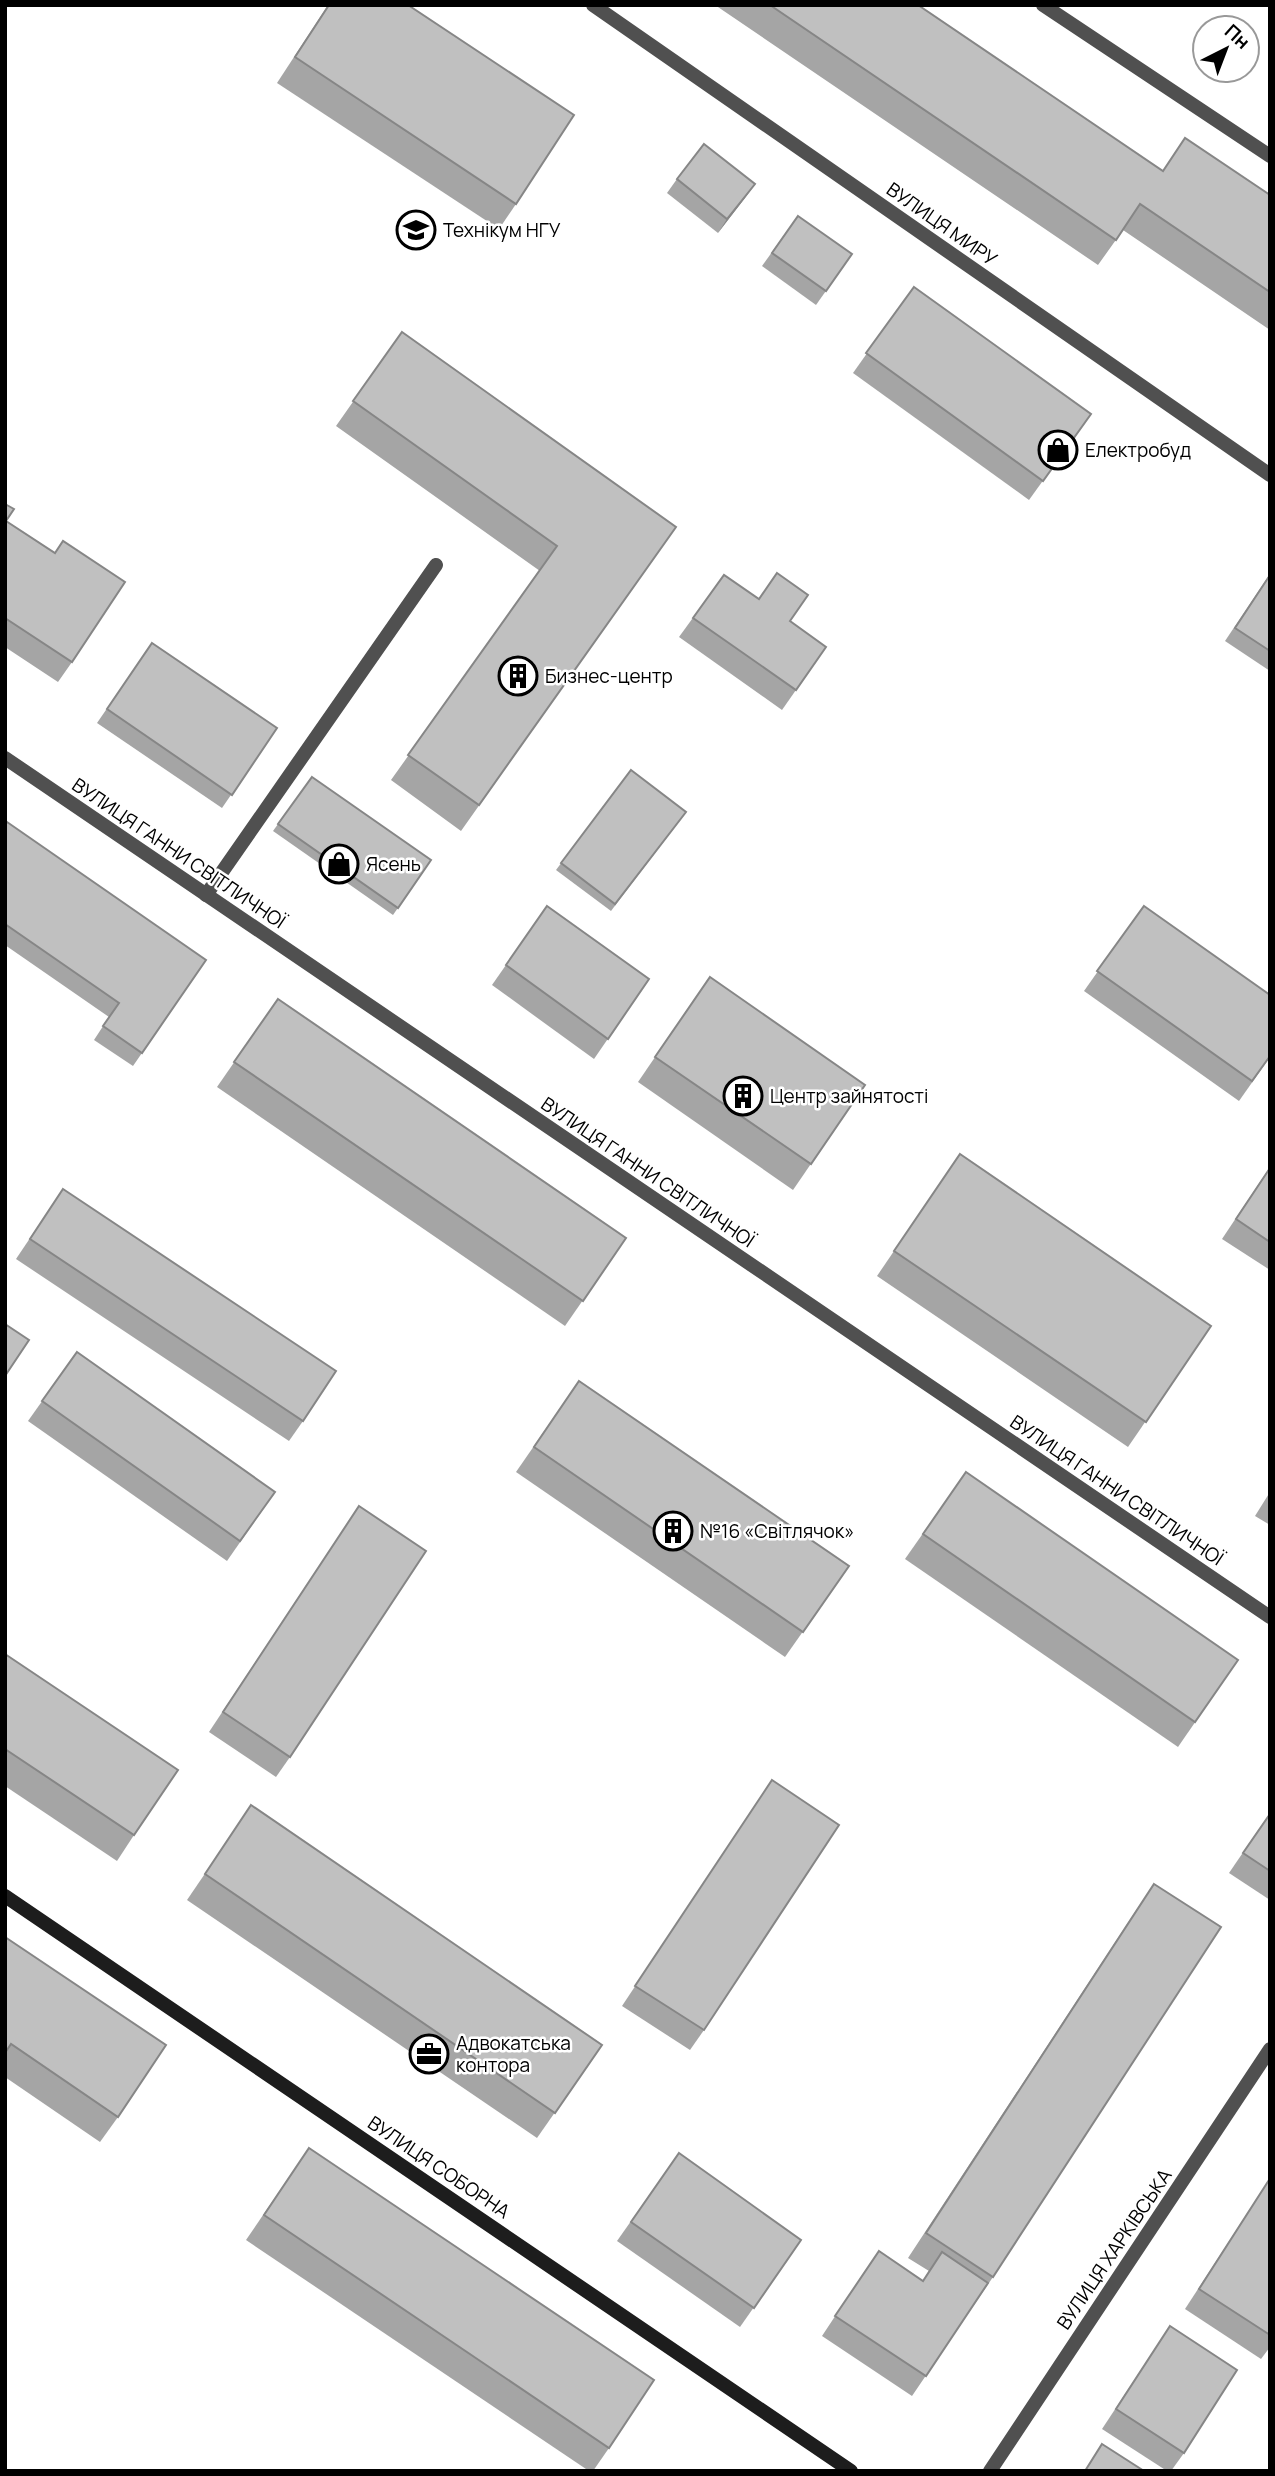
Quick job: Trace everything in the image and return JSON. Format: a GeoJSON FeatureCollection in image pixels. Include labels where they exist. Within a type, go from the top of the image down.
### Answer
{"type":"FeatureCollection","features":[{"type":"Feature","properties":{"kind":"street","name":"ВУЛИЦЯ МИРУ"},"geometry":{"type":"LineString","coordinates":[[593,5],[1270,475]]}},
{"type":"Feature","properties":{"kind":"street"},"geometry":{"type":"LineString","coordinates":[[1043,5],[1270,156]]}},
{"type":"Feature","properties":{"kind":"street"},"geometry":{"type":"LineString","coordinates":[[206,895],[436,565]]}},
{"type":"Feature","properties":{"kind":"street","name":"ВУЛИЦЯ ГАННИ СВІТЛИЧНОЇ"},"geometry":{"type":"LineString","coordinates":[[5,758],[1270,1617]]}},
{"type":"Feature","properties":{"kind":"street","name":"ВУЛИЦЯ СОБОРНА"},"geometry":{"type":"LineString","coordinates":[[5,1896],[851,2471]]}},
{"type":"Feature","properties":{"kind":"street","name":"ВУЛИЦЯ ХАРКІВСЬКА"},"geometry":{"type":"LineString","coordinates":[[990,2471],[1270,2049]]}},
{"type":"Feature","properties":{"kind":"building"},"geometry":{"type":"Polygon","coordinates":[[[329,5],[408,5],[574,115],[516,204],[295,57],[329,5]]]}},
{"type":"Feature","properties":{"kind":"building"},"geometry":{"type":"Polygon","coordinates":[[[770,5],[918,5],[1163,171],[1185,138],[1270,195],[1270,292],[1140,204],[1116,240],[770,5]]]}},
{"type":"Feature","properties":{"kind":"building"},"geometry":{"type":"Polygon","coordinates":[[[704,144],[755,184],[727,219],[677,179],[704,144]]]}},
{"type":"Feature","properties":{"kind":"building"},"geometry":{"type":"Polygon","coordinates":[[[798,216],[852,254],[826,291],[772,253],[798,216]]]}},
{"type":"Feature","properties":{"kind":"building"},"geometry":{"type":"Polygon","coordinates":[[[914,287],[1091,414],[1043,481],[866,353],[914,287]]]}},
{"type":"Feature","properties":{"kind":"building","name":"Бизнес-центр"},"geometry":{"type":"Polygon","coordinates":[[[402,332],[676,527],[479,805],[408,755],[557,546],[353,401],[402,332]]]}},
{"type":"Feature","properties":{"kind":"building"},"geometry":{"type":"Polygon","coordinates":[[[5,504],[14,509],[6,521],[55,553],[63,541],[125,582],[72,662],[5,618],[5,504]]]}},
{"type":"Feature","properties":{"kind":"building"},"geometry":{"type":"Polygon","coordinates":[[[777,573],[808,595],[790,621],[826,647],[796,690],[693,618],[724,575],[759,599],[777,573]]]}},
{"type":"Feature","properties":{"kind":"building"},"geometry":{"type":"Polygon","coordinates":[[[1270,575],[1270,651],[1235,628],[1270,575]]]}},
{"type":"Feature","properties":{"kind":"building"},"geometry":{"type":"Polygon","coordinates":[[[152,643],[277,728],[232,795],[107,709],[152,643]]]}},
{"type":"Feature","properties":{"kind":"building"},"geometry":{"type":"Polygon","coordinates":[[[631,770],[686,812],[615,904],[561,863],[631,770]]]}},
{"type":"Feature","properties":{"kind":"building"},"geometry":{"type":"Polygon","coordinates":[[[312,777],[431,860],[398,908],[278,824],[312,777]]]}},
{"type":"Feature","properties":{"kind":"building"},"geometry":{"type":"Polygon","coordinates":[[[7,822],[206,960],[142,1053],[103,1026],[119,1003],[5,924],[7,822]]]}},
{"type":"Feature","properties":{"kind":"building"},"geometry":{"type":"Polygon","coordinates":[[[547,906],[649,979],[608,1039],[506,965],[547,906]]]}},
{"type":"Feature","properties":{"kind":"building"},"geometry":{"type":"Polygon","coordinates":[[[1144,906],[1270,995],[1270,1056],[1252,1081],[1097,971],[1144,906]]]}},
{"type":"Feature","properties":{"kind":"building","name":"Центр зайнятості"},"geometry":{"type":"Polygon","coordinates":[[[710,977],[865,1085],[811,1164],[655,1057],[710,977]]]}},
{"type":"Feature","properties":{"kind":"building"},"geometry":{"type":"Polygon","coordinates":[[[278,999],[626,1238],[583,1301],[234,1062],[278,999]]]}},
{"type":"Feature","properties":{"kind":"building"},"geometry":{"type":"Polygon","coordinates":[[[960,1154],[1211,1326],[1146,1422],[894,1251],[960,1154]]]}},
{"type":"Feature","properties":{"kind":"building"},"geometry":{"type":"Polygon","coordinates":[[[1270,1168],[1270,1242],[1236,1219],[1270,1168]]]}},
{"type":"Feature","properties":{"kind":"building"},"geometry":{"type":"Polygon","coordinates":[[[63,1189],[336,1371],[303,1421],[30,1239],[63,1189]]]}},
{"type":"Feature","properties":{"kind":"building"},"geometry":{"type":"Polygon","coordinates":[[[5,1324],[29,1340],[5,1376],[5,1324]]]}},
{"type":"Feature","properties":{"kind":"building"},"geometry":{"type":"Polygon","coordinates":[[[77,1352],[275,1492],[240,1541],[42,1401],[77,1352]]]}},
{"type":"Feature","properties":{"kind":"building","name":"№16 «Світлячок»"},"geometry":{"type":"Polygon","coordinates":[[[579,1381],[849,1566],[803,1632],[534,1447],[579,1381]]]}},
{"type":"Feature","properties":{"kind":"building"},"geometry":{"type":"Polygon","coordinates":[[[966,1472],[1238,1660],[1195,1722],[923,1534],[966,1472]]]}},
{"type":"Feature","properties":{"kind":"building"},"geometry":{"type":"Polygon","coordinates":[[[359,1506],[426,1551],[290,1757],[223,1712],[359,1506]]]}},
{"type":"Feature","properties":{"kind":"building"},"geometry":{"type":"Polygon","coordinates":[[[5,1654],[178,1770],[134,1835],[5,1749],[5,1654]]]}},
{"type":"Feature","properties":{"kind":"building"},"geometry":{"type":"Polygon","coordinates":[[[772,1780],[839,1825],[704,2030],[635,1986],[772,1780]]]}},
{"type":"Feature","properties":{"kind":"building"},"geometry":{"type":"Polygon","coordinates":[[[251,1805],[602,2045],[555,2113],[205,1874],[251,1805]]]}},
{"type":"Feature","properties":{"kind":"building"},"geometry":{"type":"Polygon","coordinates":[[[1270,1814],[1270,1871],[1243,1853],[1270,1814]]]}},
{"type":"Feature","properties":{"kind":"building"},"geometry":{"type":"Polygon","coordinates":[[[1154,1884],[1221,1927],[993,2277],[926,2233],[1154,1884]]]}},
{"type":"Feature","properties":{"kind":"building"},"geometry":{"type":"Polygon","coordinates":[[[5,1937],[166,2045],[118,2117],[11,2044],[5,2053],[5,1937]]]}},
{"type":"Feature","properties":{"kind":"building"},"geometry":{"type":"Polygon","coordinates":[[[309,2148],[654,2380],[609,2448],[264,2215],[309,2148]]]}},
{"type":"Feature","properties":{"kind":"building"},"geometry":{"type":"Polygon","coordinates":[[[679,2153],[801,2240],[754,2308],[631,2222],[679,2153]]]}},
{"type":"Feature","properties":{"kind":"building"},"geometry":{"type":"Polygon","coordinates":[[[1270,2180],[1270,2335],[1199,2289],[1270,2180]]]}},
{"type":"Feature","properties":{"kind":"building"},"geometry":{"type":"Polygon","coordinates":[[[879,2251],[923,2281],[942,2252],[988,2283],[926,2376],[835,2316],[879,2251]]]}},
{"type":"Feature","properties":{"kind":"building"},"geometry":{"type":"Polygon","coordinates":[[[1170,2326],[1237,2370],[1184,2453],[1116,2409],[1170,2326]]]}},
{"type":"Feature","properties":{"kind":"building"},"geometry":{"type":"Polygon","coordinates":[[[1102,2444],[1144,2471],[1085,2471],[1102,2444]]]}},
{"type":"Feature","properties":{"kind":"place","name":"Технікум НГУ"},"geometry":{"type":"Point","coordinates":[416,230]}},
{"type":"Feature","properties":{"kind":"place","name":"Електробуд"},"geometry":{"type":"Point","coordinates":[1058,450]}},
{"type":"Feature","properties":{"kind":"place","name":"Бизнес-центр"},"geometry":{"type":"Point","coordinates":[518,676]}},
{"type":"Feature","properties":{"kind":"place","name":"Ясень"},"geometry":{"type":"Point","coordinates":[339,864]}},
{"type":"Feature","properties":{"kind":"place","name":"Центр зайнятості"},"geometry":{"type":"Point","coordinates":[743,1096]}},
{"type":"Feature","properties":{"kind":"place","name":"№16 «Світлячок»"},"geometry":{"type":"Point","coordinates":[673,1531]}},
{"type":"Feature","properties":{"kind":"place","name":"Адвокатська контора"},"geometry":{"type":"Point","coordinates":[429,2054]}}]}
